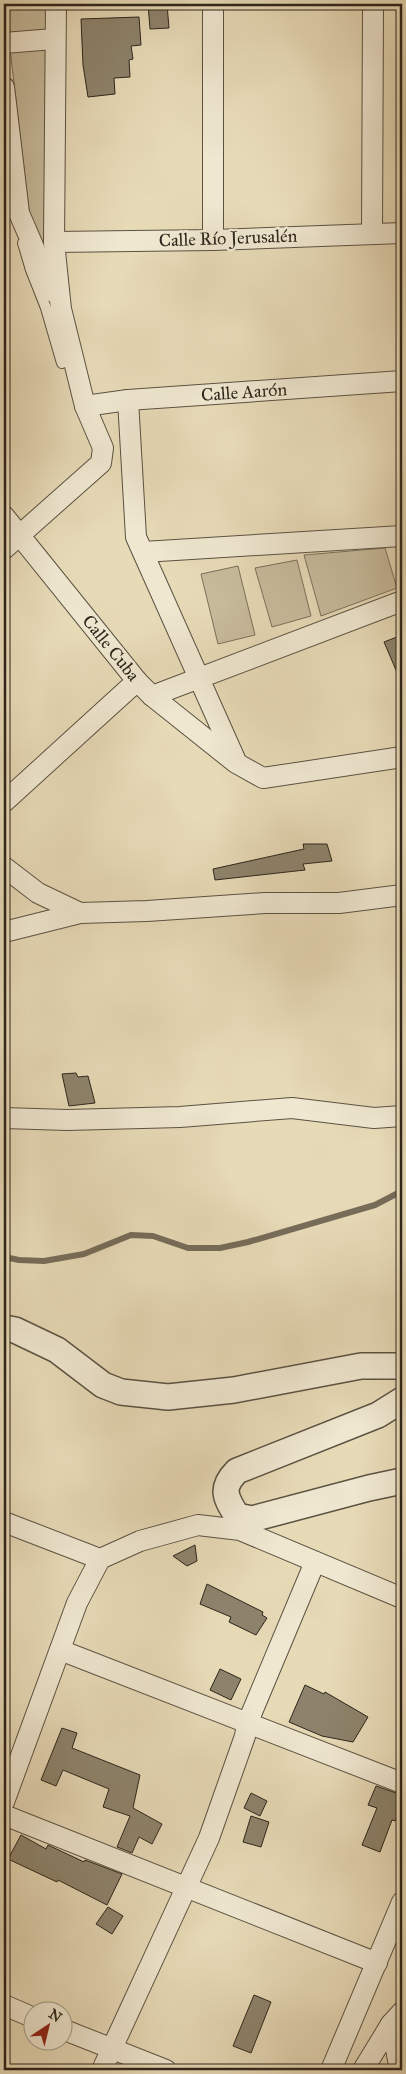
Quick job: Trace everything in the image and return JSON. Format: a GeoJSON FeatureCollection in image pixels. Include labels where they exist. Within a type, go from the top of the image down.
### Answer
{"type":"FeatureCollection","features":[{"type":"Feature","properties":{"kind":"street"},"geometry":{"type":"LineString","coordinates":[[4,549],[101,463],[103,448],[85,406],[61,309],[54,242],[54,39],[56,4]]}},
{"type":"Feature","properties":{"kind":"street"},"geometry":{"type":"LineString","coordinates":[[213,4],[213,240]]}},
{"type":"Feature","properties":{"kind":"street"},"geometry":{"type":"LineString","coordinates":[[372,234],[373,4]]}},
{"type":"Feature","properties":{"kind":"street"},"geometry":{"type":"LineString","coordinates":[[4,43],[54,39]]}},
{"type":"Feature","properties":{"kind":"street"},"geometry":{"type":"LineString","coordinates":[[4,87],[19,212],[61,309]]}},
{"type":"Feature","properties":{"kind":"street","name":"Calle Río Jerusalén"},"geometry":{"type":"LineString","coordinates":[[54,242],[213,240],[402,233]]}},
{"type":"Feature","properties":{"kind":"street","name":"Calle Aarón"},"geometry":{"type":"LineString","coordinates":[[85,406],[128,400],[402,381]]}},
{"type":"Feature","properties":{"kind":"street"},"geometry":{"type":"LineString","coordinates":[[128,400],[136,537],[236,763]]}},
{"type":"Feature","properties":{"kind":"street","name":"Calle Cuba"},"geometry":{"type":"LineString","coordinates":[[4,516],[152,696],[236,763],[263,778],[402,757]]}},
{"type":"Feature","properties":{"kind":"street"},"geometry":{"type":"LineString","coordinates":[[143,552],[402,536]]}},
{"type":"Feature","properties":{"kind":"street"},"geometry":{"type":"LineString","coordinates":[[152,696],[402,601]]}},
{"type":"Feature","properties":{"kind":"street"},"geometry":{"type":"LineString","coordinates":[[4,802],[138,681]]}},
{"type":"Feature","properties":{"kind":"street"},"geometry":{"type":"LineString","coordinates":[[4,868],[38,893],[80,913]]}},
{"type":"Feature","properties":{"kind":"street"},"geometry":{"type":"LineString","coordinates":[[4,932],[80,913],[147,911],[265,903],[339,903],[402,895]]}},
{"type":"Feature","properties":{"kind":"street"},"geometry":{"type":"LineString","coordinates":[[4,1118],[67,1120],[180,1117],[292,1108],[374,1118],[402,1116]]}},
{"type":"Feature","properties":{"kind":"street"},"geometry":{"type":"LineString","coordinates":[[4,1328],[15,1330],[57,1350],[103,1385],[121,1392],[168,1397],[234,1390],[361,1366],[398,1366],[402,1368]]}},
{"type":"Feature","properties":{"kind":"street"},"geometry":{"type":"LineString","coordinates":[[402,1400],[378,1415],[237,1471],[227,1481],[226,1498],[228,1521],[240,1530],[402,1598]]}},
{"type":"Feature","properties":{"kind":"street"},"geometry":{"type":"LineString","coordinates":[[4,1802],[77,1603],[100,1559],[169,1532],[198,1525],[252,1520],[369,1488],[402,1481]]}},
{"type":"Feature","properties":{"kind":"street"},"geometry":{"type":"LineString","coordinates":[[4,1522],[100,1559]]}},
{"type":"Feature","properties":{"kind":"street"},"geometry":{"type":"LineString","coordinates":[[102,2070],[209,1838],[246,1736],[247,1724],[315,1562]]}},
{"type":"Feature","properties":{"kind":"street"},"geometry":{"type":"LineString","coordinates":[[60,1650],[402,1783]]}},
{"type":"Feature","properties":{"kind":"street"},"geometry":{"type":"LineString","coordinates":[[4,1815],[377,1963]]}},
{"type":"Feature","properties":{"kind":"street"},"geometry":{"type":"LineString","coordinates":[[331,2070],[402,1902]]}},
{"type":"Feature","properties":{"kind":"street"},"geometry":{"type":"LineString","coordinates":[[4,2005],[22,2013]]}},
{"type":"Feature","properties":{"kind":"street"},"geometry":{"type":"LineString","coordinates":[[365,2069],[397,2018]]}},
{"type":"Feature","properties":{"kind":"street"},"geometry":{"type":"LineString","coordinates":[[397,2018],[400,2070]]}},
{"type":"Feature","properties":{"kind":"street"},"geometry":{"type":"LineString","coordinates":[[72,2033],[166,2070]]}},
{"type":"Feature","properties":{"kind":"lane"},"geometry":{"type":"LineString","coordinates":[[19,212],[25,251],[46,308],[62,363]]}},
{"type":"Feature","properties":{"kind":"shaded area"},"geometry":{"type":"Polygon","coordinates":[[[9,4],[47,4],[46,29],[9,34],[9,4]]]}},
{"type":"Feature","properties":{"kind":"shaded area"},"geometry":{"type":"Polygon","coordinates":[[[47,47],[48,267],[30,219],[10,49],[47,47]]]}},
{"type":"Feature","properties":{"kind":"shaded area"},"geometry":{"type":"Polygon","coordinates":[[[385,548],[397,588],[321,616],[304,555],[385,548]]]}},
{"type":"Feature","properties":{"kind":"shaded area"},"geometry":{"type":"Polygon","coordinates":[[[297,560],[311,616],[272,627],[255,568],[297,560]]]}},
{"type":"Feature","properties":{"kind":"shaded area"},"geometry":{"type":"Polygon","coordinates":[[[238,566],[255,635],[218,644],[201,574],[238,566]]]}},
{"type":"Feature","properties":{"kind":"building"},"geometry":{"type":"Polygon","coordinates":[[[148,4],[167,4],[169,28],[150,29],[148,4]]]}},
{"type":"Feature","properties":{"kind":"building"},"geometry":{"type":"Polygon","coordinates":[[[139,17],[141,45],[131,46],[133,59],[129,60],[130,77],[114,78],[115,94],[88,97],[83,65],[81,19],[139,17]]]}},
{"type":"Feature","properties":{"kind":"building"},"geometry":{"type":"Polygon","coordinates":[[[402,635],[402,684],[384,642],[402,635]]]}},
{"type":"Feature","properties":{"kind":"building"},"geometry":{"type":"Polygon","coordinates":[[[303,844],[327,844],[332,861],[303,864],[305,870],[215,880],[213,869],[304,849],[303,844]]]}},
{"type":"Feature","properties":{"kind":"building"},"geometry":{"type":"Polygon","coordinates":[[[76,1073],[78,1077],[88,1076],[95,1103],[69,1106],[62,1074],[76,1073]]]}},
{"type":"Feature","properties":{"kind":"building"},"geometry":{"type":"Polygon","coordinates":[[[195,1545],[197,1561],[187,1566],[173,1556],[195,1545]]]}},
{"type":"Feature","properties":{"kind":"building"},"geometry":{"type":"Polygon","coordinates":[[[207,1584],[263,1612],[262,1615],[267,1618],[256,1635],[229,1622],[231,1617],[200,1604],[207,1584]]]}},
{"type":"Feature","properties":{"kind":"building"},"geometry":{"type":"Polygon","coordinates":[[[220,1669],[241,1679],[231,1700],[210,1690],[220,1669]]]}},
{"type":"Feature","properties":{"kind":"building"},"geometry":{"type":"Polygon","coordinates":[[[305,1685],[324,1694],[325,1692],[368,1717],[353,1742],[322,1736],[289,1722],[305,1685]]]}},
{"type":"Feature","properties":{"kind":"building"},"geometry":{"type":"Polygon","coordinates":[[[62,1728],[77,1733],[72,1748],[140,1775],[133,1808],[162,1824],[152,1844],[139,1837],[132,1853],[117,1847],[130,1816],[103,1807],[109,1789],[63,1770],[56,1786],[41,1780],[62,1728]]]}},
{"type":"Feature","properties":{"kind":"building"},"geometry":{"type":"Polygon","coordinates":[[[376,1786],[402,1795],[402,1804],[395,1821],[392,1820],[380,1852],[362,1845],[377,1808],[368,1805],[376,1786]]]}},
{"type":"Feature","properties":{"kind":"building"},"geometry":{"type":"Polygon","coordinates":[[[251,1793],[267,1801],[260,1816],[244,1808],[251,1793]]]}},
{"type":"Feature","properties":{"kind":"building"},"geometry":{"type":"Polygon","coordinates":[[[251,1816],[269,1822],[261,1847],[243,1842],[251,1816]]]}},
{"type":"Feature","properties":{"kind":"building"},"geometry":{"type":"Polygon","coordinates":[[[21,1835],[46,1849],[48,1845],[84,1862],[85,1860],[122,1874],[107,1905],[58,1880],[57,1882],[8,1859],[21,1835]]]}},
{"type":"Feature","properties":{"kind":"building"},"geometry":{"type":"Polygon","coordinates":[[[108,1907],[123,1916],[112,1934],[96,1924],[108,1907]]]}},
{"type":"Feature","properties":{"kind":"building"},"geometry":{"type":"Polygon","coordinates":[[[254,1995],[271,2002],[251,2053],[233,2046],[254,1995]]]}},
{"type":"Feature","properties":{"kind":"waterway"},"geometry":{"type":"LineString","coordinates":[[4,1257],[44,1261],[84,1254],[131,1235],[153,1236],[188,1248],[220,1248],[248,1242],[375,1205],[402,1191]]}}]}
